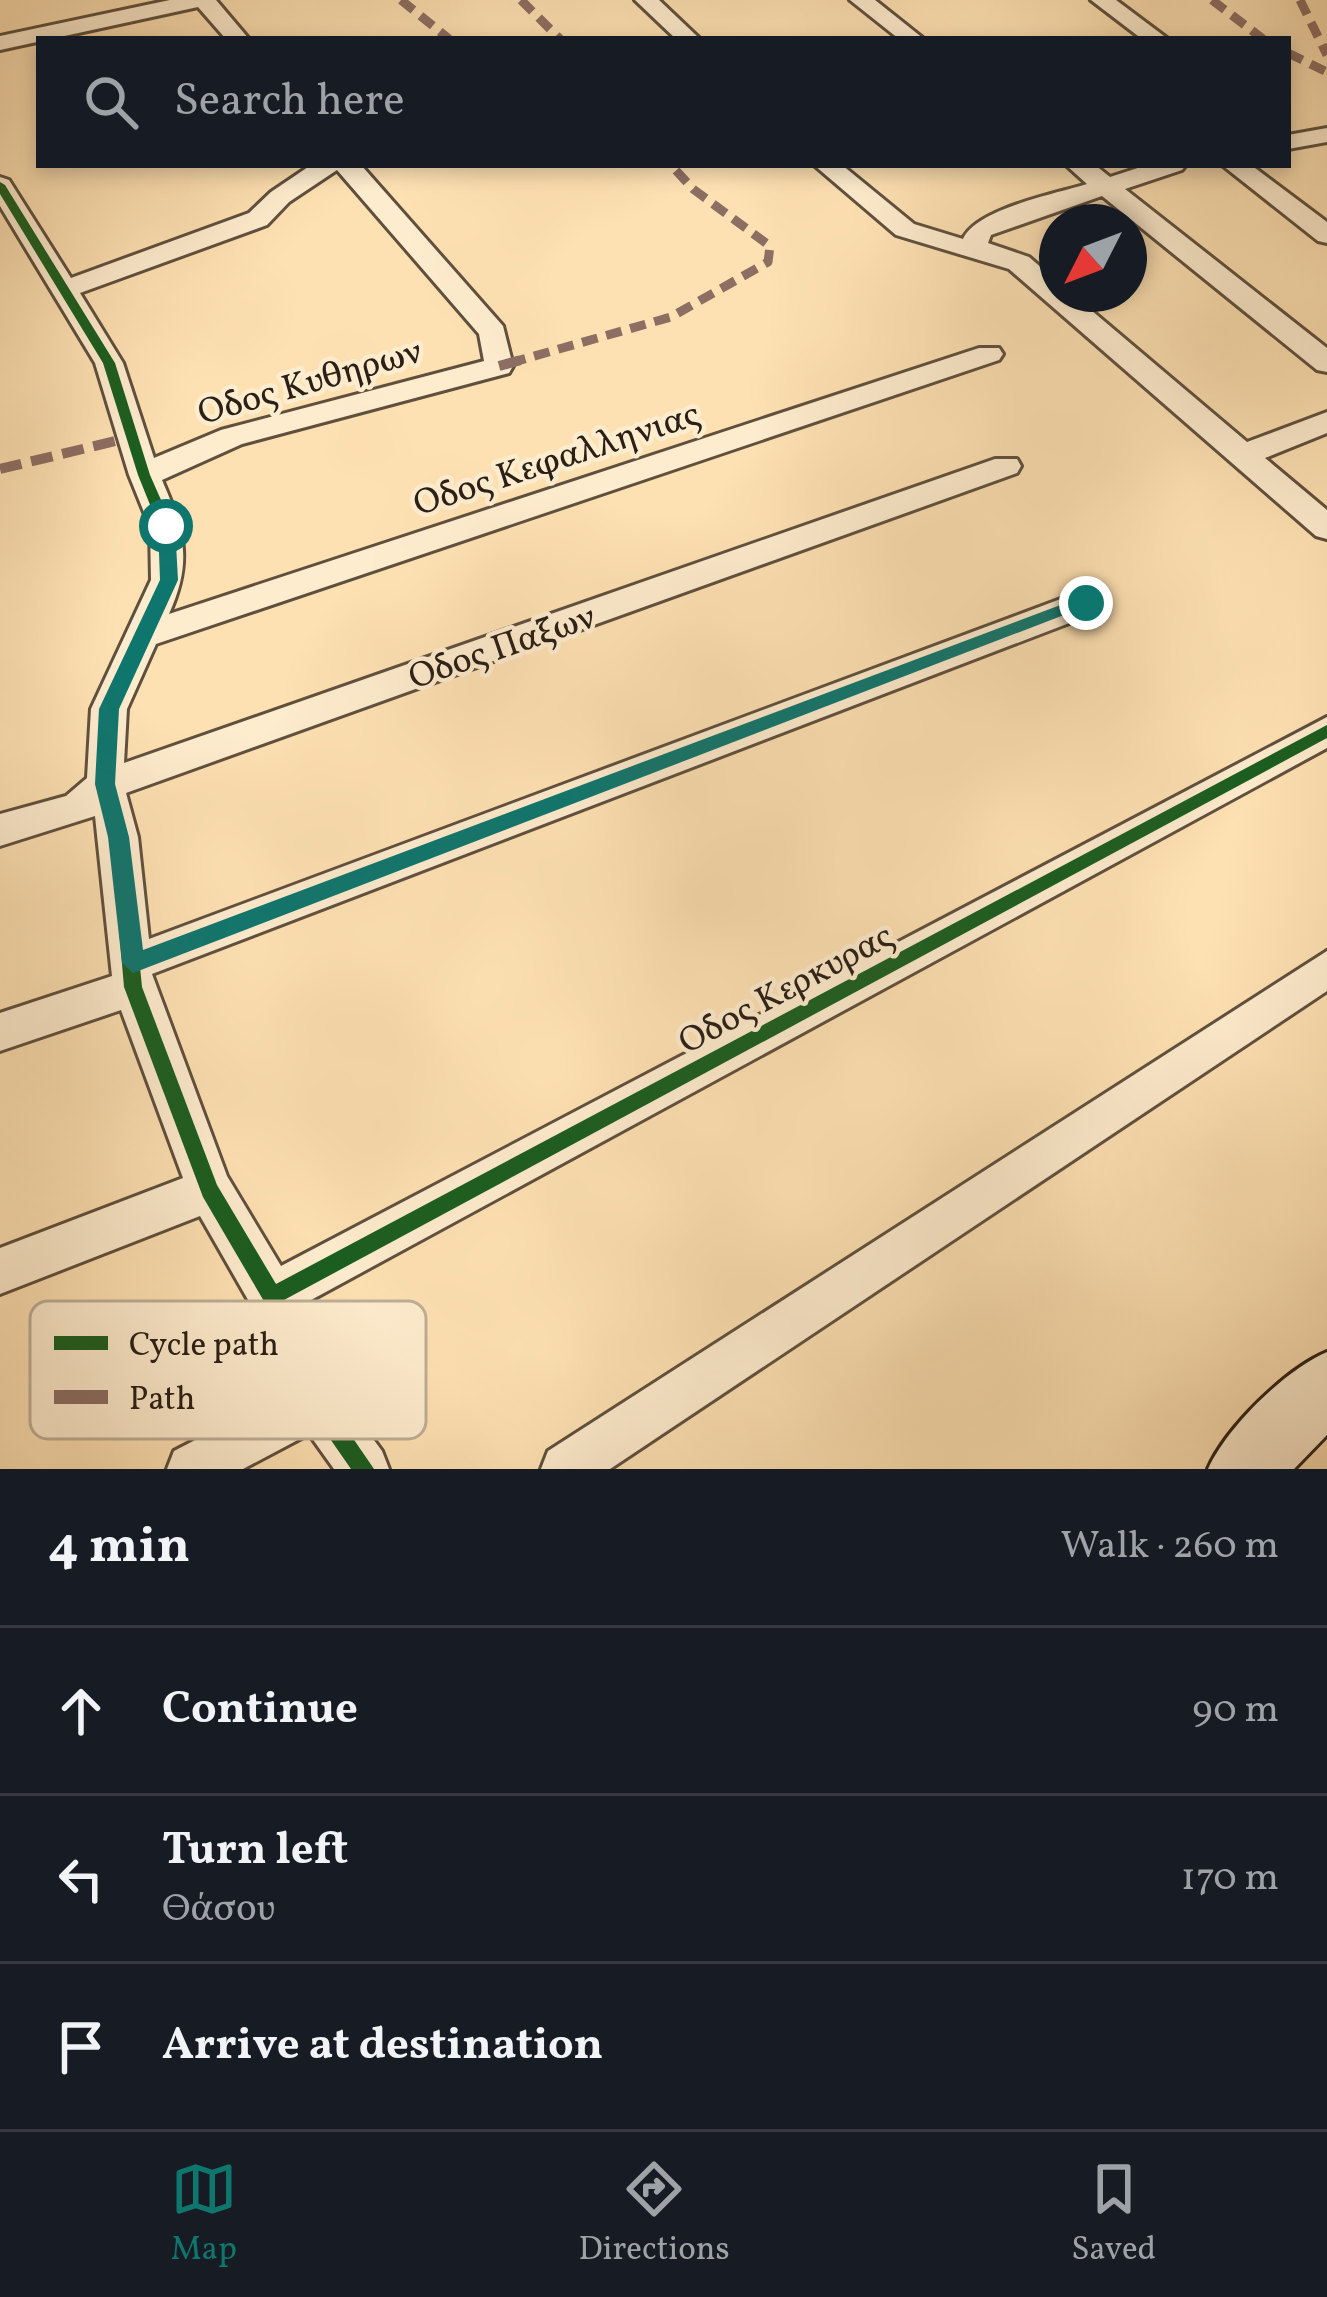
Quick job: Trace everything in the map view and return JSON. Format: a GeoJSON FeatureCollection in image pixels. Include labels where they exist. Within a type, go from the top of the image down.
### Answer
{"type":"FeatureCollection","features":[{"type":"Feature","properties":{"kind":"main road"},"geometry":{"type":"LineString","coordinates":[[1244,1469],[1327,1386]]}},
{"type":"Feature","properties":{"kind":"street"},"geometry":{"type":"LineString","coordinates":[[0,43],[202,0],[235,36]]}},
{"type":"Feature","properties":{"kind":"street"},"geometry":{"type":"LineString","coordinates":[[646,0],[685,36]]}},
{"type":"Feature","properties":{"kind":"street"},"geometry":{"type":"LineString","coordinates":[[861,0],[909,36]]}},
{"type":"Feature","properties":{"kind":"street"},"geometry":{"type":"LineString","coordinates":[[1102,0],[1153,36]]}},
{"type":"Feature","properties":{"kind":"street"},"geometry":{"type":"LineString","coordinates":[[1292,138],[1327,135]]}},
{"type":"Feature","properties":{"kind":"street"},"geometry":{"type":"LineString","coordinates":[[66,290],[258,219],[280,197],[324,168]]}},
{"type":"Feature","properties":{"kind":"street","name":"Οδος Κυθηρων"},"geometry":{"type":"LineString","coordinates":[[144,475],[232,437],[499,366],[493,332],[350,168]]}},
{"type":"Feature","properties":{"kind":"street"},"geometry":{"type":"LineString","coordinates":[[831,168],[910,233],[936,242],[998,250],[1018,263],[1327,528]]}},
{"type":"Feature","properties":{"kind":"street"},"geometry":{"type":"LineString","coordinates":[[1083,168],[1327,363]]}},
{"type":"Feature","properties":{"kind":"street"},"geometry":{"type":"LineString","coordinates":[[973,247],[980,230],[1003,219],[1162,168]]}},
{"type":"Feature","properties":{"kind":"street"},"geometry":{"type":"LineString","coordinates":[[1239,168],[1327,235]]}},
{"type":"Feature","properties":{"kind":"street"},"geometry":{"type":"LineString","coordinates":[[0,185],[109,363],[144,475],[166,526],[169,580],[109,709],[105,784],[118,837],[133,975],[211,1190],[274,1301]]}},
{"type":"Feature","properties":{"kind":"street","name":"Οδος Κεφαλληνιας"},"geometry":{"type":"LineString","coordinates":[[147,634],[989,354]]}},
{"type":"Feature","properties":{"kind":"street"},"geometry":{"type":"LineString","coordinates":[[1241,456],[1327,422]]}},
{"type":"Feature","properties":{"kind":"street","name":"Οδος Παξων"},"geometry":{"type":"LineString","coordinates":[[0,830],[78,808],[105,784],[1006,466]]}},
{"type":"Feature","properties":{"kind":"street"},"geometry":{"type":"LineString","coordinates":[[0,1032],[133,975],[1086,603]]}},
{"type":"Feature","properties":{"kind":"street","name":"Οδος Κερκυρας"},"geometry":{"type":"LineString","coordinates":[[272,1296],[1327,731]]}},
{"type":"Feature","properties":{"kind":"street"},"geometry":{"type":"LineString","coordinates":[[566,1469],[1327,969]]}},
{"type":"Feature","properties":{"kind":"street"},"geometry":{"type":"LineString","coordinates":[[0,1271],[211,1190]]}},
{"type":"Feature","properties":{"kind":"street"},"geometry":{"type":"LineString","coordinates":[[192,1469],[248,1439]]}},
{"type":"Feature","properties":{"kind":"street"},"geometry":{"type":"LineString","coordinates":[[343,1439],[364,1469]]}},
{"type":"Feature","properties":{"kind":"marked path"},"geometry":{"type":"LineString","coordinates":[[401,0],[445,36]]}},
{"type":"Feature","properties":{"kind":"marked path"},"geometry":{"type":"LineString","coordinates":[[521,0],[557,36]]}},
{"type":"Feature","properties":{"kind":"marked path"},"geometry":{"type":"LineString","coordinates":[[1212,0],[1259,36]]}},
{"type":"Feature","properties":{"kind":"marked path"},"geometry":{"type":"LineString","coordinates":[[1300,0],[1327,55]]}},
{"type":"Feature","properties":{"kind":"marked path"},"geometry":{"type":"LineString","coordinates":[[1291,54],[1327,72]]}},
{"type":"Feature","properties":{"kind":"marked path"},"geometry":{"type":"LineString","coordinates":[[499,366],[671,317],[735,285],[768,262],[770,246],[693,189],[674,168]]}},
{"type":"Feature","properties":{"kind":"marked path"},"geometry":{"type":"LineString","coordinates":[[0,469],[132,437]]}},
{"type":"Feature","properties":{"kind":"cycle path"},"geometry":{"type":"LineString","coordinates":[[0,185],[109,363],[144,475],[166,527],[168,580],[109,709],[105,785],[119,837],[133,987],[210,1190],[274,1301]]}},
{"type":"Feature","properties":{"kind":"cycle path"},"geometry":{"type":"LineString","coordinates":[[272,1296],[1327,731]]}},
{"type":"Feature","properties":{"kind":"cycle path"},"geometry":{"type":"LineString","coordinates":[[343,1439],[364,1469]]}},
{"type":"Feature","properties":{"kind":"route"},"geometry":{"type":"LineString","coordinates":[[166,526],[169,580],[109,709],[105,784],[118,837],[133,963],[1086,603]]}}]}
